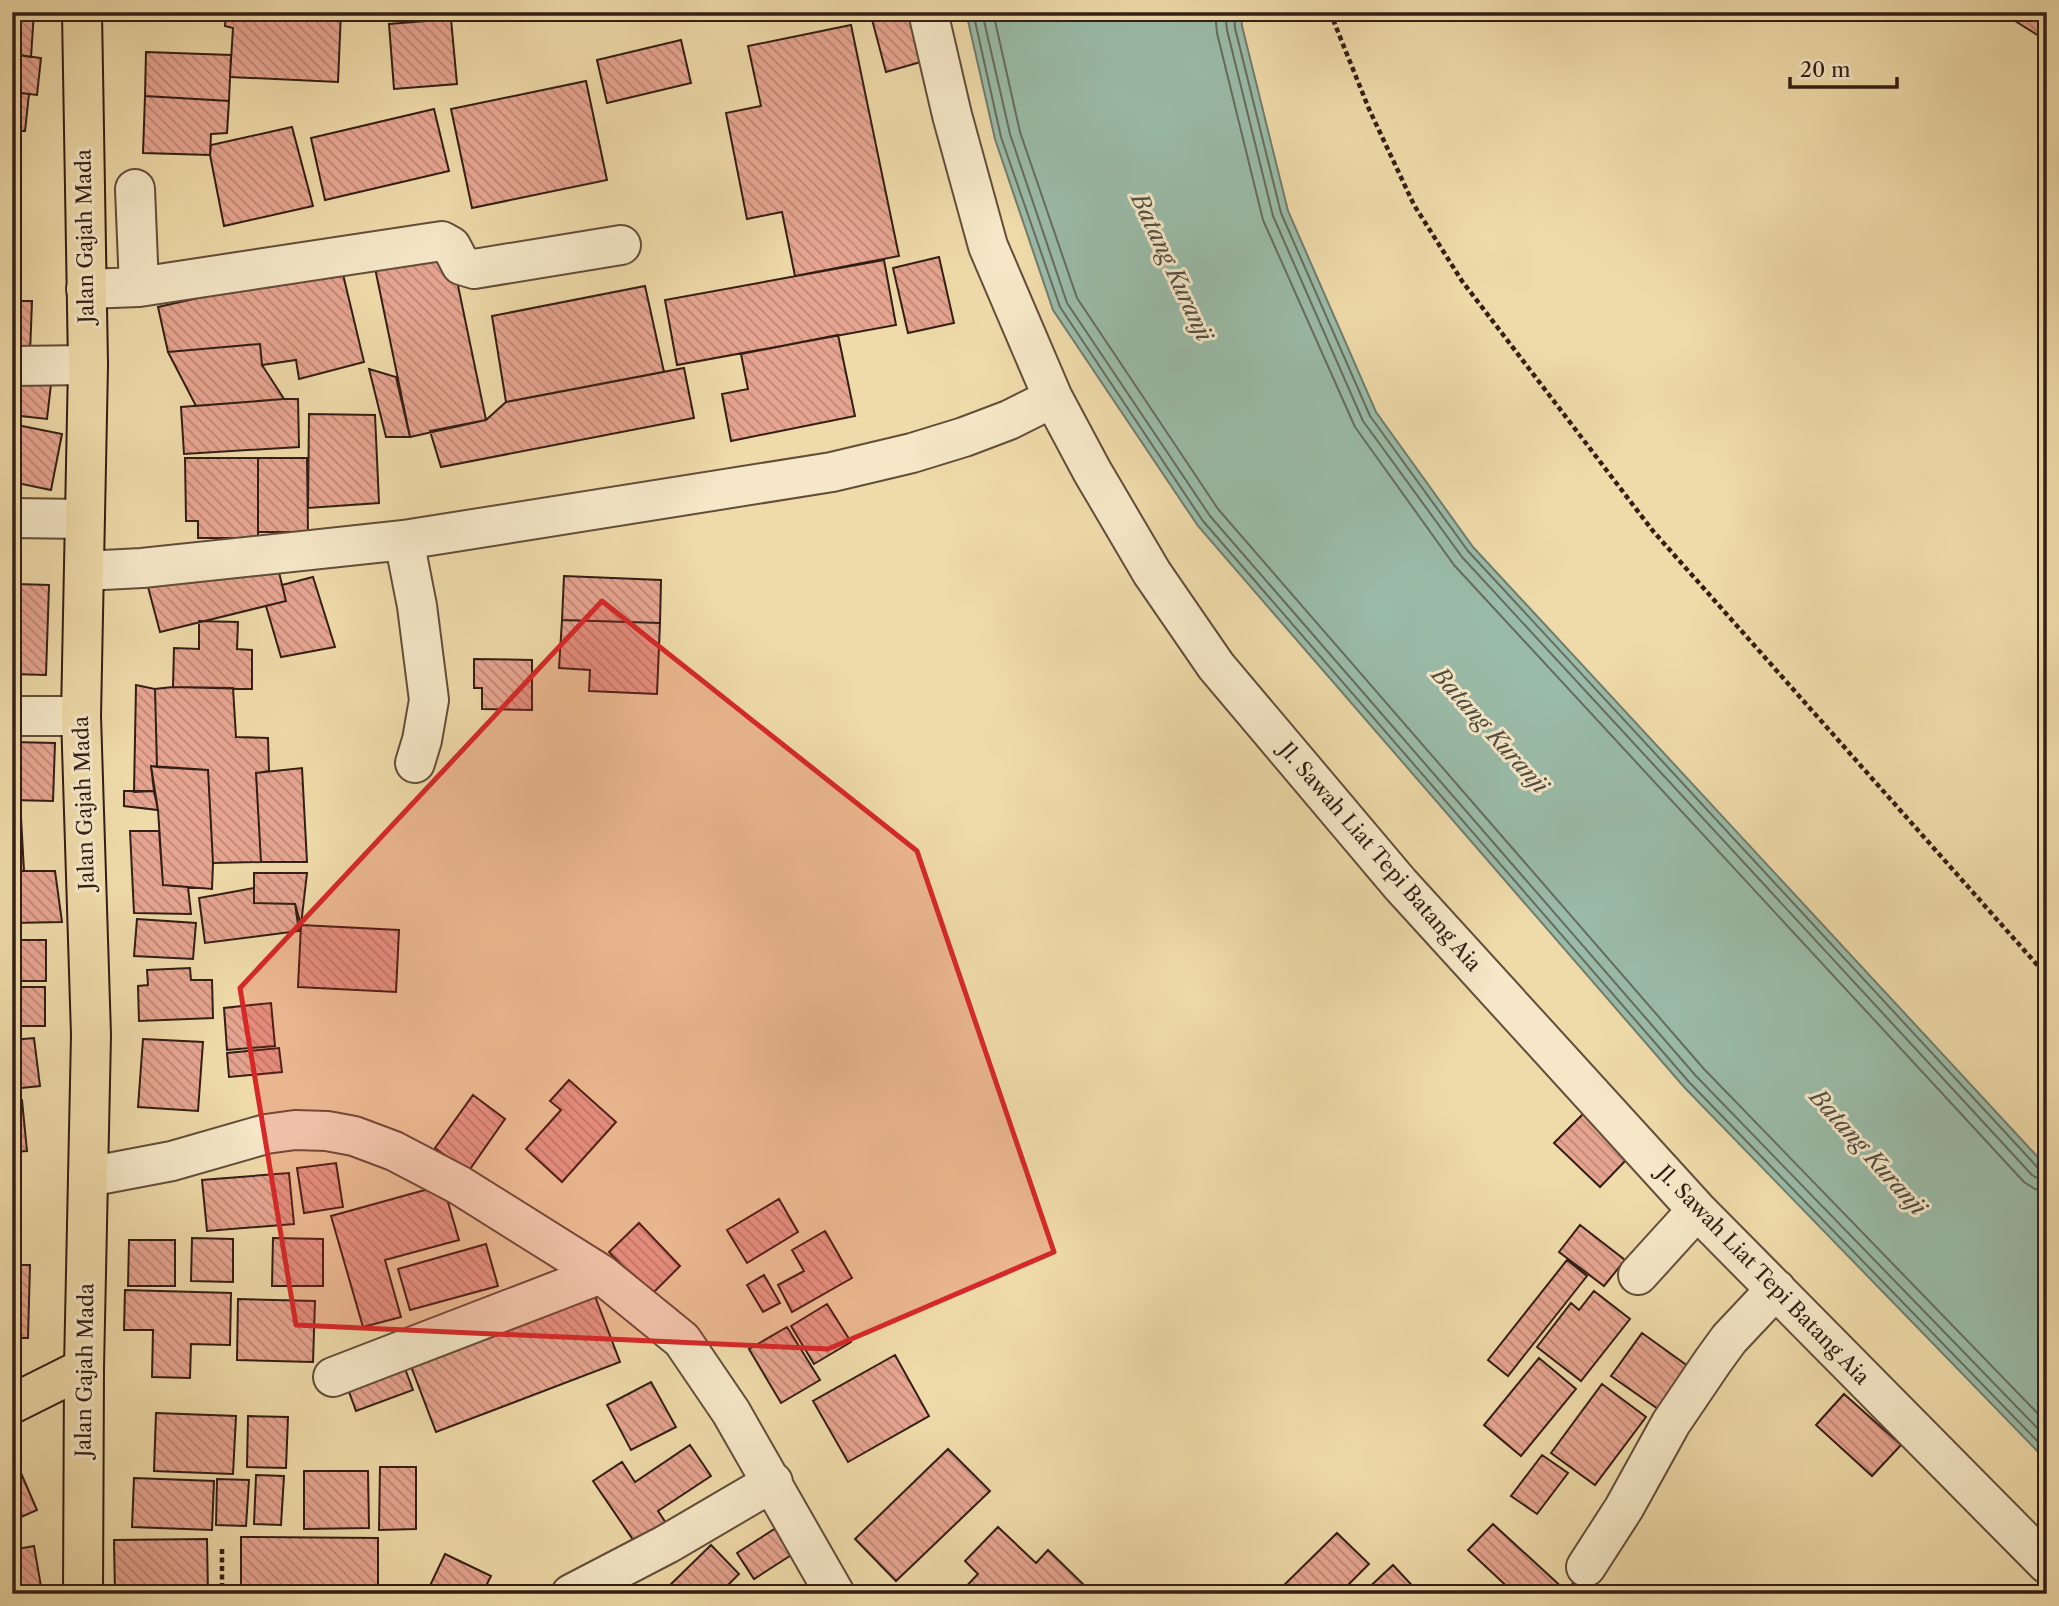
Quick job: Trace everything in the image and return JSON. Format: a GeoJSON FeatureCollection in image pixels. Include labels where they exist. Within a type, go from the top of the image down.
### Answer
{"type":"FeatureCollection","features":[{"type":"Feature","properties":{"kind":"main road","name":"Jalan Gajah Mada"},"geometry":{"type":"LineString","coordinates":[[82,12],[88,365],[81,716],[91,1035],[84,1368],[83,1594]]}},
{"type":"Feature","properties":{"kind":"main road"},"geometry":{"type":"LineString","coordinates":[[12,1404],[84,1368]]}},
{"type":"Feature","properties":{"kind":"street","name":"Jl. Sawah Liat Tepi Batang Aia"},"geometry":{"type":"LineString","coordinates":[[928,12],[952,115],[988,246],[1053,398],[1152,573],[1216,666],[1400,884],[1698,1210],[2047,1564]]}},
{"type":"Feature","properties":{"kind":"street"},"geometry":{"type":"LineString","coordinates":[[135,188],[139,287]]}},
{"type":"Feature","properties":{"kind":"street"},"geometry":{"type":"LineString","coordinates":[[86,289],[139,287],[442,241],[451,246],[461,265],[474,269],[621,245]]}},
{"type":"Feature","properties":{"kind":"street"},"geometry":{"type":"LineString","coordinates":[[12,366],[88,365]]}},
{"type":"Feature","properties":{"kind":"street"},"geometry":{"type":"LineString","coordinates":[[85,571],[142,568],[404,540],[832,472],[912,453],[964,437],[1009,420],[1053,398]]}},
{"type":"Feature","properties":{"kind":"street"},"geometry":{"type":"LineString","coordinates":[[12,518],[84,519]]}},
{"type":"Feature","properties":{"kind":"street"},"geometry":{"type":"LineString","coordinates":[[404,540],[417,606],[429,699],[415,762]]}},
{"type":"Feature","properties":{"kind":"street"},"geometry":{"type":"LineString","coordinates":[[12,716],[81,716]]}},
{"type":"Feature","properties":{"kind":"street"},"geometry":{"type":"LineString","coordinates":[[88,1177],[172,1161],[266,1134],[295,1130],[327,1131],[354,1136],[394,1151],[459,1185],[601,1275],[681,1340],[708,1376],[773,1482],[835,1594]]}},
{"type":"Feature","properties":{"kind":"street"},"geometry":{"type":"LineString","coordinates":[[1638,1275],[1698,1210]]}},
{"type":"Feature","properties":{"kind":"street"},"geometry":{"type":"LineString","coordinates":[[333,1377],[601,1275]]}},
{"type":"Feature","properties":{"kind":"street"},"geometry":{"type":"LineString","coordinates":[[1586,1567],[1624,1508],[1671,1423],[1713,1361],[1729,1339],[1776,1289]]}},
{"type":"Feature","properties":{"kind":"street"},"geometry":{"type":"LineString","coordinates":[[571,1594],[667,1544],[773,1482]]}},
{"type":"Feature","properties":{"kind":"path"},"geometry":{"type":"LineString","coordinates":[[1330,12],[1369,109],[1414,205],[1462,281],[1653,531],[2047,976]]}},
{"type":"Feature","properties":{"kind":"path"},"geometry":{"type":"LineString","coordinates":[[222,1549],[222,1594]]}},
{"type":"Feature","properties":{"kind":"highlighted area"},"geometry":{"type":"Polygon","coordinates":[[[602,601],[917,851],[1054,1252],[828,1349],[296,1325],[240,988],[602,601]]]}},
{"type":"Feature","properties":{"kind":"water","name":"Batang Kuranji"},"geometry":{"type":"Polygon","coordinates":[[[966,12],[1241,12],[1242,26],[1288,211],[1376,412],[1473,547],[2047,1167],[2047,1461],[1684,1087],[1198,526],[1053,310],[995,139],[966,12]]]}},
{"type":"Feature","properties":{"kind":"building"},"geometry":{"type":"Polygon","coordinates":[[[12,12],[34,12],[31,57],[12,54],[12,12]]]}},
{"type":"Feature","properties":{"kind":"building"},"geometry":{"type":"Polygon","coordinates":[[[226,12],[341,12],[338,82],[230,77],[233,28],[225,26],[226,12]]]}},
{"type":"Feature","properties":{"kind":"building"},"geometry":{"type":"Polygon","coordinates":[[[371,12],[400,12],[400,18],[371,17],[371,12]]]}},
{"type":"Feature","properties":{"kind":"building"},"geometry":{"type":"Polygon","coordinates":[[[870,12],[910,12],[924,61],[886,72],[870,12]]]}},
{"type":"Feature","properties":{"kind":"building"},"geometry":{"type":"Polygon","coordinates":[[[2017,12],[2047,12],[2047,41],[2012,19],[2017,12]]]}},
{"type":"Feature","properties":{"kind":"building"},"geometry":{"type":"Polygon","coordinates":[[[451,19],[457,84],[394,89],[389,24],[451,19]]]}},
{"type":"Feature","properties":{"kind":"building"},"geometry":{"type":"Polygon","coordinates":[[[851,25],[899,256],[795,276],[782,212],[747,219],[726,113],[761,106],[748,46],[851,25]]]}},
{"type":"Feature","properties":{"kind":"building"},"geometry":{"type":"Polygon","coordinates":[[[681,40],[691,83],[607,103],[597,60],[681,40]]]}},
{"type":"Feature","properties":{"kind":"building"},"geometry":{"type":"Polygon","coordinates":[[[146,52],[231,55],[229,101],[145,96],[146,52]]]}},
{"type":"Feature","properties":{"kind":"building"},"geometry":{"type":"Polygon","coordinates":[[[12,54],[41,58],[37,95],[12,92],[12,54]]]}},
{"type":"Feature","properties":{"kind":"building"},"geometry":{"type":"Polygon","coordinates":[[[586,81],[607,180],[472,208],[451,109],[586,81]]]}},
{"type":"Feature","properties":{"kind":"building"},"geometry":{"type":"Polygon","coordinates":[[[12,92],[29,94],[25,131],[12,131],[12,92]]]}},
{"type":"Feature","properties":{"kind":"building"},"geometry":{"type":"Polygon","coordinates":[[[145,96],[229,101],[227,133],[211,134],[210,155],[143,153],[145,96]]]}},
{"type":"Feature","properties":{"kind":"building"},"geometry":{"type":"Polygon","coordinates":[[[434,109],[449,171],[325,200],[311,138],[434,109]]]}},
{"type":"Feature","properties":{"kind":"building"},"geometry":{"type":"Polygon","coordinates":[[[292,127],[313,206],[224,226],[210,155],[211,145],[292,127]]]}},
{"type":"Feature","properties":{"kind":"building"},"geometry":{"type":"Polygon","coordinates":[[[12,229],[21,229],[17,302],[12,301],[12,229]]]}},
{"type":"Feature","properties":{"kind":"building"},"geometry":{"type":"Polygon","coordinates":[[[451,252],[486,420],[410,437],[375,268],[451,252]]]}},
{"type":"Feature","properties":{"kind":"building"},"geometry":{"type":"Polygon","coordinates":[[[939,257],[954,323],[908,333],[893,268],[939,257]]]}},
{"type":"Feature","properties":{"kind":"building"},"geometry":{"type":"Polygon","coordinates":[[[884,260],[896,325],[677,365],[665,300],[884,260]]]}},
{"type":"Feature","properties":{"kind":"building"},"geometry":{"type":"Polygon","coordinates":[[[341,266],[364,362],[299,379],[296,360],[262,365],[260,344],[168,352],[158,307],[341,266]]]}},
{"type":"Feature","properties":{"kind":"building"},"geometry":{"type":"Polygon","coordinates":[[[645,286],[664,372],[506,402],[492,316],[645,286]]]}},
{"type":"Feature","properties":{"kind":"building"},"geometry":{"type":"Polygon","coordinates":[[[12,301],[32,301],[30,354],[12,354],[12,301]]]}},
{"type":"Feature","properties":{"kind":"building"},"geometry":{"type":"Polygon","coordinates":[[[838,335],[855,416],[731,441],[722,394],[748,389],[741,354],[838,335]]]}},
{"type":"Feature","properties":{"kind":"building"},"geometry":{"type":"Polygon","coordinates":[[[260,344],[262,365],[284,399],[196,406],[168,352],[260,344]]]}},
{"type":"Feature","properties":{"kind":"building"},"geometry":{"type":"Polygon","coordinates":[[[684,368],[694,418],[441,467],[430,431],[486,420],[506,402],[684,368]]]}},
{"type":"Feature","properties":{"kind":"building"},"geometry":{"type":"Polygon","coordinates":[[[369,369],[396,377],[410,437],[386,437],[369,369]]]}},
{"type":"Feature","properties":{"kind":"building"},"geometry":{"type":"Polygon","coordinates":[[[12,379],[51,384],[47,419],[12,415],[12,379]]]}},
{"type":"Feature","properties":{"kind":"building"},"geometry":{"type":"Polygon","coordinates":[[[298,399],[299,447],[184,454],[181,407],[298,399]]]}},
{"type":"Feature","properties":{"kind":"building"},"geometry":{"type":"Polygon","coordinates":[[[309,414],[375,415],[379,503],[308,508],[309,414]]]}},
{"type":"Feature","properties":{"kind":"building"},"geometry":{"type":"Polygon","coordinates":[[[12,424],[62,434],[51,490],[12,482],[12,424]]]}},
{"type":"Feature","properties":{"kind":"building"},"geometry":{"type":"Polygon","coordinates":[[[185,458],[258,458],[258,538],[198,538],[198,521],[186,521],[185,458]]]}},
{"type":"Feature","properties":{"kind":"building"},"geometry":{"type":"Polygon","coordinates":[[[258,458],[307,458],[308,532],[258,532],[258,458]]]}},
{"type":"Feature","properties":{"kind":"building"},"geometry":{"type":"Polygon","coordinates":[[[12,530],[20,530],[18,584],[49,585],[46,675],[12,674],[12,530]]]}},
{"type":"Feature","properties":{"kind":"building"},"geometry":{"type":"Polygon","coordinates":[[[275,556],[286,601],[160,632],[148,587],[275,556]]]}},
{"type":"Feature","properties":{"kind":"building"},"geometry":{"type":"Polygon","coordinates":[[[564,576],[661,580],[660,623],[562,620],[564,576]]]}},
{"type":"Feature","properties":{"kind":"building"},"geometry":{"type":"Polygon","coordinates":[[[313,577],[335,647],[281,657],[266,606],[286,601],[282,585],[313,577]]]}},
{"type":"Feature","properties":{"kind":"building"},"geometry":{"type":"Polygon","coordinates":[[[562,620],[660,623],[657,694],[589,691],[590,670],[559,668],[562,620]]]}},
{"type":"Feature","properties":{"kind":"building"},"geometry":{"type":"Polygon","coordinates":[[[199,621],[238,622],[237,649],[252,650],[252,689],[173,687],[174,648],[199,649],[199,621]]]}},
{"type":"Feature","properties":{"kind":"building"},"geometry":{"type":"Polygon","coordinates":[[[474,659],[532,660],[532,710],[482,709],[482,688],[474,688],[474,659]]]}},
{"type":"Feature","properties":{"kind":"building"},"geometry":{"type":"Polygon","coordinates":[[[136,685],[155,689],[157,767],[151,766],[154,791],[134,792],[136,685]]]}},
{"type":"Feature","properties":{"kind":"building"},"geometry":{"type":"Polygon","coordinates":[[[233,688],[236,737],[268,738],[269,771],[256,773],[261,862],[213,863],[208,770],[157,767],[155,689],[233,688]]]}},
{"type":"Feature","properties":{"kind":"building"},"geometry":{"type":"Polygon","coordinates":[[[12,742],[55,743],[53,801],[12,800],[12,742]]]}},
{"type":"Feature","properties":{"kind":"building"},"geometry":{"type":"Polygon","coordinates":[[[151,766],[208,770],[212,889],[163,885],[158,810],[151,766]]]}},
{"type":"Feature","properties":{"kind":"building"},"geometry":{"type":"Polygon","coordinates":[[[302,768],[307,862],[261,862],[256,773],[302,768]]]}},
{"type":"Feature","properties":{"kind":"building"},"geometry":{"type":"Polygon","coordinates":[[[124,791],[154,791],[158,810],[124,806],[124,791]]]}},
{"type":"Feature","properties":{"kind":"building"},"geometry":{"type":"Polygon","coordinates":[[[12,800],[20,800],[24,871],[12,871],[12,800]]]}},
{"type":"Feature","properties":{"kind":"building"},"geometry":{"type":"Polygon","coordinates":[[[130,831],[159,831],[163,885],[188,887],[191,914],[134,913],[130,831]]]}},
{"type":"Feature","properties":{"kind":"building"},"geometry":{"type":"Polygon","coordinates":[[[12,871],[55,871],[62,922],[12,923],[12,871]]]}},
{"type":"Feature","properties":{"kind":"building"},"geometry":{"type":"Polygon","coordinates":[[[254,873],[307,873],[301,925],[295,904],[254,903],[254,873]]]}},
{"type":"Feature","properties":{"kind":"building"},"geometry":{"type":"Polygon","coordinates":[[[254,888],[254,903],[295,904],[299,931],[205,943],[199,898],[254,888]]]}},
{"type":"Feature","properties":{"kind":"building"},"geometry":{"type":"Polygon","coordinates":[[[137,919],[196,923],[193,959],[134,956],[137,919]]]}},
{"type":"Feature","properties":{"kind":"building"},"geometry":{"type":"Polygon","coordinates":[[[301,925],[399,930],[396,992],[298,987],[301,925]]]}},
{"type":"Feature","properties":{"kind":"building"},"geometry":{"type":"Polygon","coordinates":[[[12,940],[46,940],[46,981],[12,981],[12,940]]]}},
{"type":"Feature","properties":{"kind":"building"},"geometry":{"type":"Polygon","coordinates":[[[190,968],[191,980],[212,980],[213,1018],[139,1021],[138,986],[148,985],[147,970],[190,968]]]}},
{"type":"Feature","properties":{"kind":"building"},"geometry":{"type":"Polygon","coordinates":[[[12,987],[45,987],[45,1026],[12,1026],[12,987]]]}},
{"type":"Feature","properties":{"kind":"building"},"geometry":{"type":"Polygon","coordinates":[[[271,1003],[275,1046],[227,1050],[224,1008],[271,1003]]]}},
{"type":"Feature","properties":{"kind":"building"},"geometry":{"type":"Polygon","coordinates":[[[34,1038],[40,1086],[12,1089],[12,1040],[34,1038]]]}},
{"type":"Feature","properties":{"kind":"building"},"geometry":{"type":"Polygon","coordinates":[[[143,1039],[203,1042],[198,1111],[138,1107],[143,1039]]]}},
{"type":"Feature","properties":{"kind":"building"},"geometry":{"type":"Polygon","coordinates":[[[279,1048],[282,1072],[229,1077],[227,1053],[279,1048]]]}},
{"type":"Feature","properties":{"kind":"building"},"geometry":{"type":"Polygon","coordinates":[[[569,1080],[616,1122],[562,1182],[526,1149],[561,1110],[550,1101],[569,1080]]]}},
{"type":"Feature","properties":{"kind":"building"},"geometry":{"type":"Polygon","coordinates":[[[473,1095],[505,1119],[468,1172],[435,1148],[473,1095]]]}},
{"type":"Feature","properties":{"kind":"building"},"geometry":{"type":"Polygon","coordinates":[[[22,1100],[27,1151],[12,1152],[12,1101],[22,1100]]]}},
{"type":"Feature","properties":{"kind":"building"},"geometry":{"type":"Polygon","coordinates":[[[1585,1112],[1630,1156],[1600,1187],[1554,1143],[1585,1112]]]}},
{"type":"Feature","properties":{"kind":"building"},"geometry":{"type":"Polygon","coordinates":[[[336,1163],[343,1207],[304,1213],[297,1168],[336,1163]]]}},
{"type":"Feature","properties":{"kind":"building"},"geometry":{"type":"Polygon","coordinates":[[[289,1173],[294,1224],[207,1231],[202,1180],[289,1173]]]}},
{"type":"Feature","properties":{"kind":"building"},"geometry":{"type":"Polygon","coordinates":[[[443,1185],[459,1240],[385,1260],[401,1317],[363,1327],[331,1216],[443,1185]]]}},
{"type":"Feature","properties":{"kind":"building"},"geometry":{"type":"Polygon","coordinates":[[[779,1199],[798,1232],[747,1263],[727,1230],[779,1199]]]}},
{"type":"Feature","properties":{"kind":"building"},"geometry":{"type":"Polygon","coordinates":[[[639,1223],[680,1266],[651,1295],[609,1252],[639,1223]]]}},
{"type":"Feature","properties":{"kind":"building"},"geometry":{"type":"Polygon","coordinates":[[[1580,1225],[1625,1260],[1604,1286],[1559,1252],[1580,1225]]]}},
{"type":"Feature","properties":{"kind":"building"},"geometry":{"type":"Polygon","coordinates":[[[825,1231],[852,1278],[792,1312],[778,1285],[804,1271],[792,1250],[825,1231]]]}},
{"type":"Feature","properties":{"kind":"building"},"geometry":{"type":"Polygon","coordinates":[[[192,1238],[233,1239],[233,1282],[191,1281],[192,1238]]]}},
{"type":"Feature","properties":{"kind":"building"},"geometry":{"type":"Polygon","coordinates":[[[273,1238],[323,1239],[323,1286],[272,1286],[273,1238]]]}},
{"type":"Feature","properties":{"kind":"building"},"geometry":{"type":"Polygon","coordinates":[[[129,1240],[175,1240],[175,1286],[128,1286],[129,1240]]]}},
{"type":"Feature","properties":{"kind":"building"},"geometry":{"type":"Polygon","coordinates":[[[486,1244],[498,1286],[410,1310],[398,1269],[486,1244]]]}},
{"type":"Feature","properties":{"kind":"building"},"geometry":{"type":"Polygon","coordinates":[[[1567,1260],[1587,1276],[1508,1376],[1488,1360],[1567,1260]]]}},
{"type":"Feature","properties":{"kind":"building"},"geometry":{"type":"Polygon","coordinates":[[[12,1265],[30,1265],[28,1338],[12,1338],[12,1265]]]}},
{"type":"Feature","properties":{"kind":"building"},"geometry":{"type":"Polygon","coordinates":[[[764,1275],[780,1303],[763,1312],[747,1285],[764,1275]]]}},
{"type":"Feature","properties":{"kind":"building"},"geometry":{"type":"Polygon","coordinates":[[[125,1290],[231,1293],[230,1345],[191,1344],[190,1378],[152,1377],[153,1330],[124,1330],[125,1290]]]}},
{"type":"Feature","properties":{"kind":"building"},"geometry":{"type":"Polygon","coordinates":[[[593,1291],[620,1362],[436,1432],[409,1361],[593,1291]]]}},
{"type":"Feature","properties":{"kind":"building"},"geometry":{"type":"Polygon","coordinates":[[[1594,1291],[1630,1319],[1581,1381],[1537,1347],[1571,1303],[1579,1310],[1594,1291]]]}},
{"type":"Feature","properties":{"kind":"building"},"geometry":{"type":"Polygon","coordinates":[[[238,1299],[315,1301],[313,1362],[237,1360],[238,1299]]]}},
{"type":"Feature","properties":{"kind":"building"},"geometry":{"type":"Polygon","coordinates":[[[827,1304],[851,1342],[814,1364],[791,1326],[827,1304]]]}},
{"type":"Feature","properties":{"kind":"building"},"geometry":{"type":"Polygon","coordinates":[[[787,1327],[820,1380],[781,1403],[749,1349],[787,1327]]]}},
{"type":"Feature","properties":{"kind":"building"},"geometry":{"type":"Polygon","coordinates":[[[1642,1333],[1692,1369],[1661,1411],[1611,1376],[1642,1333]]]}},
{"type":"Feature","properties":{"kind":"building"},"geometry":{"type":"Polygon","coordinates":[[[895,1355],[929,1416],[848,1462],[813,1401],[895,1355]]]}},
{"type":"Feature","properties":{"kind":"building"},"geometry":{"type":"Polygon","coordinates":[[[401,1358],[413,1390],[356,1411],[344,1378],[401,1358]]]}},
{"type":"Feature","properties":{"kind":"building"},"geometry":{"type":"Polygon","coordinates":[[[1539,1358],[1576,1389],[1521,1456],[1484,1425],[1539,1358]]]}},
{"type":"Feature","properties":{"kind":"building"},"geometry":{"type":"Polygon","coordinates":[[[651,1382],[676,1427],[631,1450],[607,1405],[651,1382]]]}},
{"type":"Feature","properties":{"kind":"building"},"geometry":{"type":"Polygon","coordinates":[[[1602,1384],[1646,1417],[1595,1485],[1551,1453],[1602,1384]]]}},
{"type":"Feature","properties":{"kind":"building"},"geometry":{"type":"Polygon","coordinates":[[[1844,1394],[1901,1445],[1872,1476],[1816,1425],[1844,1394]]]}},
{"type":"Feature","properties":{"kind":"building"},"geometry":{"type":"Polygon","coordinates":[[[156,1413],[236,1416],[233,1474],[154,1471],[156,1413]]]}},
{"type":"Feature","properties":{"kind":"building"},"geometry":{"type":"Polygon","coordinates":[[[248,1416],[288,1417],[286,1468],[247,1467],[248,1416]]]}},
{"type":"Feature","properties":{"kind":"building"},"geometry":{"type":"Polygon","coordinates":[[[690,1445],[711,1476],[658,1511],[670,1529],[640,1550],[593,1481],[622,1462],[635,1482],[690,1445]]]}},
{"type":"Feature","properties":{"kind":"building"},"geometry":{"type":"Polygon","coordinates":[[[948,1449],[990,1491],[896,1581],[855,1539],[948,1449]]]}},
{"type":"Feature","properties":{"kind":"building"},"geometry":{"type":"Polygon","coordinates":[[[1542,1455],[1568,1473],[1537,1514],[1511,1496],[1542,1455]]]}},
{"type":"Feature","properties":{"kind":"building"},"geometry":{"type":"Polygon","coordinates":[[[17,1464],[37,1510],[12,1521],[12,1466],[17,1464]]]}},
{"type":"Feature","properties":{"kind":"building"},"geometry":{"type":"Polygon","coordinates":[[[380,1467],[416,1467],[416,1529],[379,1530],[380,1467]]]}},
{"type":"Feature","properties":{"kind":"building"},"geometry":{"type":"Polygon","coordinates":[[[304,1471],[368,1471],[369,1528],[304,1529],[304,1471]]]}},
{"type":"Feature","properties":{"kind":"building"},"geometry":{"type":"Polygon","coordinates":[[[256,1475],[284,1476],[281,1525],[254,1524],[256,1475]]]}},
{"type":"Feature","properties":{"kind":"building"},"geometry":{"type":"Polygon","coordinates":[[[134,1478],[214,1481],[212,1530],[132,1527],[134,1478]]]}},
{"type":"Feature","properties":{"kind":"building"},"geometry":{"type":"Polygon","coordinates":[[[217,1479],[249,1480],[246,1526],[216,1525],[217,1479]]]}},
{"type":"Feature","properties":{"kind":"building"},"geometry":{"type":"Polygon","coordinates":[[[1493,1524],[1566,1591],[1577,1579],[1592,1594],[1515,1594],[1468,1550],[1493,1524]]]}},
{"type":"Feature","properties":{"kind":"building"},"geometry":{"type":"Polygon","coordinates":[[[779,1526],[796,1552],[754,1579],[737,1553],[779,1526]]]}},
{"type":"Feature","properties":{"kind":"building"},"geometry":{"type":"Polygon","coordinates":[[[998,1527],[1036,1563],[1048,1550],[1088,1589],[1083,1594],[959,1594],[978,1574],[965,1561],[998,1527]]]}},
{"type":"Feature","properties":{"kind":"building"},"geometry":{"type":"Polygon","coordinates":[[[1337,1533],[1369,1564],[1339,1594],[1275,1594],[1337,1533]]]}},
{"type":"Feature","properties":{"kind":"building"},"geometry":{"type":"Polygon","coordinates":[[[241,1537],[378,1538],[378,1594],[241,1594],[241,1537]]]}},
{"type":"Feature","properties":{"kind":"building"},"geometry":{"type":"Polygon","coordinates":[[[207,1539],[208,1594],[115,1594],[114,1540],[207,1539]]]}},
{"type":"Feature","properties":{"kind":"building"},"geometry":{"type":"Polygon","coordinates":[[[711,1545],[739,1574],[719,1594],[675,1594],[668,1587],[711,1545]]]}},
{"type":"Feature","properties":{"kind":"building"},"geometry":{"type":"Polygon","coordinates":[[[34,1546],[42,1592],[12,1594],[12,1550],[34,1546]]]}},
{"type":"Feature","properties":{"kind":"building"},"geometry":{"type":"Polygon","coordinates":[[[445,1554],[491,1576],[482,1594],[426,1594],[445,1554]]]}},
{"type":"Feature","properties":{"kind":"building"},"geometry":{"type":"Polygon","coordinates":[[[1393,1565],[1420,1594],[1362,1594],[1393,1565]]]}}]}
